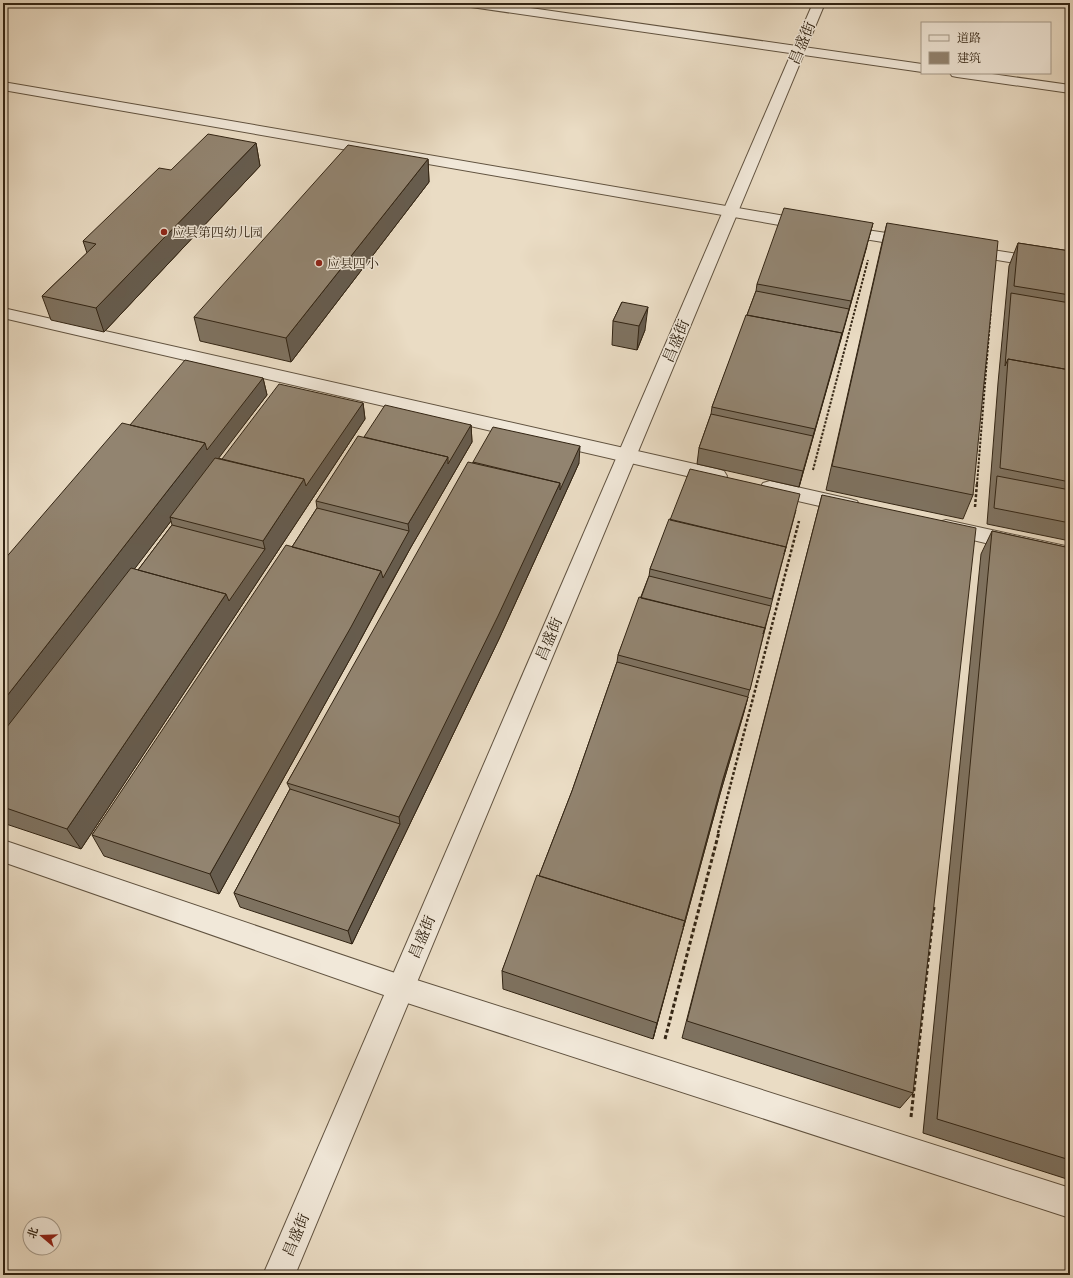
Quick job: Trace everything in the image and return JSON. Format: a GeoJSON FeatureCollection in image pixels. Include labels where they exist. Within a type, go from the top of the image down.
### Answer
{"type":"FeatureCollection","features":[{"type":"Feature","properties":{"kind":"street"},"geometry":{"type":"LineString","coordinates":[[471,3],[921,68]]}},
{"type":"Feature","properties":{"kind":"street","name":"昌盛街"},"geometry":{"type":"LineString","coordinates":[[279,1275],[819,3]]}},
{"type":"Feature","properties":{"kind":"street"},"geometry":{"type":"LineString","coordinates":[[965,74],[1070,88]]}},
{"type":"Feature","properties":{"kind":"street"},"geometry":{"type":"LineString","coordinates":[[3,86],[730,213],[927,245]]}},
{"type":"Feature","properties":{"kind":"street"},"geometry":{"type":"LineString","coordinates":[[950,248],[1070,268]]}},
{"type":"Feature","properties":{"kind":"street"},"geometry":{"type":"LineString","coordinates":[[3,313],[627,456],[866,509]]}},
{"type":"Feature","properties":{"kind":"street"},"geometry":{"type":"LineString","coordinates":[[927,523],[1070,554]]}},
{"type":"Feature","properties":{"kind":"street"},"geometry":{"type":"LineString","coordinates":[[3,851],[401,988],[1070,1203]]}},
{"type":"Feature","properties":{"kind":"path"},"geometry":{"type":"LineString","coordinates":[[812,471],[874,236]]}},
{"type":"Feature","properties":{"kind":"path"},"geometry":{"type":"LineString","coordinates":[[973,533],[996,256]]}},
{"type":"Feature","properties":{"kind":"path"},"geometry":{"type":"LineString","coordinates":[[657,1070],[800,517]]}},
{"type":"Feature","properties":{"kind":"path"},"geometry":{"type":"LineString","coordinates":[[908,1152],[934,906]]}},
{"type":"Feature","properties":{"kind":"building"},"geometry":{"type":"Polygon","coordinates":[[[208,134],[256,143],[96,308],[42,296],[96,244],[83,241],[159,168],[171,170],[208,134]]]}},
{"type":"Feature","properties":{"kind":"building"},"geometry":{"type":"Polygon","coordinates":[[[348,145],[428,159],[286,338],[194,317],[348,145]]]}},
{"type":"Feature","properties":{"kind":"building"},"geometry":{"type":"Polygon","coordinates":[[[784,208],[873,223],[851,301],[757,284],[784,208]]]}},
{"type":"Feature","properties":{"kind":"building"},"geometry":{"type":"Polygon","coordinates":[[[887,223],[998,241],[973,495],[832,466],[887,223]]]}},
{"type":"Feature","properties":{"kind":"building"},"geometry":{"type":"Polygon","coordinates":[[[1018,243],[1070,251],[1070,295],[1014,286],[1018,243]]]}},
{"type":"Feature","properties":{"kind":"building"},"geometry":{"type":"Polygon","coordinates":[[[756,291],[849,309],[840,341],[842,333],[747,315],[756,291]]]}},
{"type":"Feature","properties":{"kind":"building"},"geometry":{"type":"Polygon","coordinates":[[[1011,293],[1070,303],[1070,370],[1008,359],[1005,366],[1011,293]]]}},
{"type":"Feature","properties":{"kind":"building"},"geometry":{"type":"Polygon","coordinates":[[[622,302],[648,307],[639,326],[613,321],[622,302]]]}},
{"type":"Feature","properties":{"kind":"building"},"geometry":{"type":"Polygon","coordinates":[[[746,315],[842,333],[815,429],[712,407],[746,315]]]}},
{"type":"Feature","properties":{"kind":"building"},"geometry":{"type":"Polygon","coordinates":[[[1008,359],[1070,370],[1070,482],[1000,468],[1008,359]]]}},
{"type":"Feature","properties":{"kind":"building"},"geometry":{"type":"Polygon","coordinates":[[[185,360],[263,378],[207,450],[205,443],[130,425],[185,360]]]}},
{"type":"Feature","properties":{"kind":"building"},"geometry":{"type":"Polygon","coordinates":[[[279,384],[363,403],[306,486],[304,479],[222,459],[279,384]]]}},
{"type":"Feature","properties":{"kind":"building"},"geometry":{"type":"Polygon","coordinates":[[[385,405],[471,425],[448,464],[448,457],[364,437],[385,405]]]}},
{"type":"Feature","properties":{"kind":"building"},"geometry":{"type":"Polygon","coordinates":[[[711,414],[813,436],[803,471],[699,448],[711,414]]]}},
{"type":"Feature","properties":{"kind":"building"},"geometry":{"type":"Polygon","coordinates":[[[122,423],[205,443],[3,701],[3,561],[122,423]]]}},
{"type":"Feature","properties":{"kind":"building"},"geometry":{"type":"Polygon","coordinates":[[[493,427],[580,446],[560,490],[560,483],[473,462],[493,427]]]}},
{"type":"Feature","properties":{"kind":"building"},"geometry":{"type":"Polygon","coordinates":[[[358,436],[448,457],[408,524],[316,501],[358,436]]]}},
{"type":"Feature","properties":{"kind":"building"},"geometry":{"type":"Polygon","coordinates":[[[215,458],[304,479],[263,541],[170,517],[215,458]]]}},
{"type":"Feature","properties":{"kind":"building"},"geometry":{"type":"Polygon","coordinates":[[[468,462],[560,483],[498,616],[399,817],[287,783],[468,462]]]}},
{"type":"Feature","properties":{"kind":"building"},"geometry":{"type":"Polygon","coordinates":[[[690,469],[800,494],[786,547],[670,520],[690,469]]]}},
{"type":"Feature","properties":{"kind":"building"},"geometry":{"type":"Polygon","coordinates":[[[997,476],[1070,490],[1070,523],[994,508],[997,476]]]}},
{"type":"Feature","properties":{"kind":"building"},"geometry":{"type":"Polygon","coordinates":[[[822,495],[976,528],[913,1093],[687,1021],[822,495]]]}},
{"type":"Feature","properties":{"kind":"building"},"geometry":{"type":"Polygon","coordinates":[[[317,508],[409,531],[383,578],[381,571],[292,547],[317,508]]]}},
{"type":"Feature","properties":{"kind":"building"},"geometry":{"type":"Polygon","coordinates":[[[669,519],[786,547],[772,599],[650,569],[669,519]]]}},
{"type":"Feature","properties":{"kind":"building"},"geometry":{"type":"Polygon","coordinates":[[[172,525],[265,549],[229,601],[226,594],[138,570],[172,525]]]}},
{"type":"Feature","properties":{"kind":"building"},"geometry":{"type":"Polygon","coordinates":[[[992,531],[1070,548],[1070,1160],[937,1119],[992,531]]]}},
{"type":"Feature","properties":{"kind":"building"},"geometry":{"type":"Polygon","coordinates":[[[286,545],[381,571],[351,627],[210,874],[92,835],[286,545]]]}},
{"type":"Feature","properties":{"kind":"building"},"geometry":{"type":"Polygon","coordinates":[[[131,568],[226,594],[67,829],[3,807],[3,732],[131,568]]]}},
{"type":"Feature","properties":{"kind":"building"},"geometry":{"type":"Polygon","coordinates":[[[649,576],[771,606],[765,628],[641,598],[649,576]]]}},
{"type":"Feature","properties":{"kind":"building"},"geometry":{"type":"Polygon","coordinates":[[[639,597],[765,628],[750,690],[618,655],[639,597]]]}},
{"type":"Feature","properties":{"kind":"building"},"geometry":{"type":"Polygon","coordinates":[[[617,662],[748,697],[723,779],[685,921],[539,876],[572,791],[617,662]]]}},
{"type":"Feature","properties":{"kind":"building"},"geometry":{"type":"Polygon","coordinates":[[[290,789],[400,824],[348,931],[234,893],[290,789]]]}},
{"type":"Feature","properties":{"kind":"building"},"geometry":{"type":"Polygon","coordinates":[[[537,875],[685,921],[657,1023],[502,971],[537,875]]]}},
{"type":"Feature","properties":{"kind":"place","name":"应县第四幼儿园"},"geometry":{"type":"Point","coordinates":[164,232]}},
{"type":"Feature","properties":{"kind":"place","name":"应县四小"},"geometry":{"type":"Point","coordinates":[319,263]}}]}
